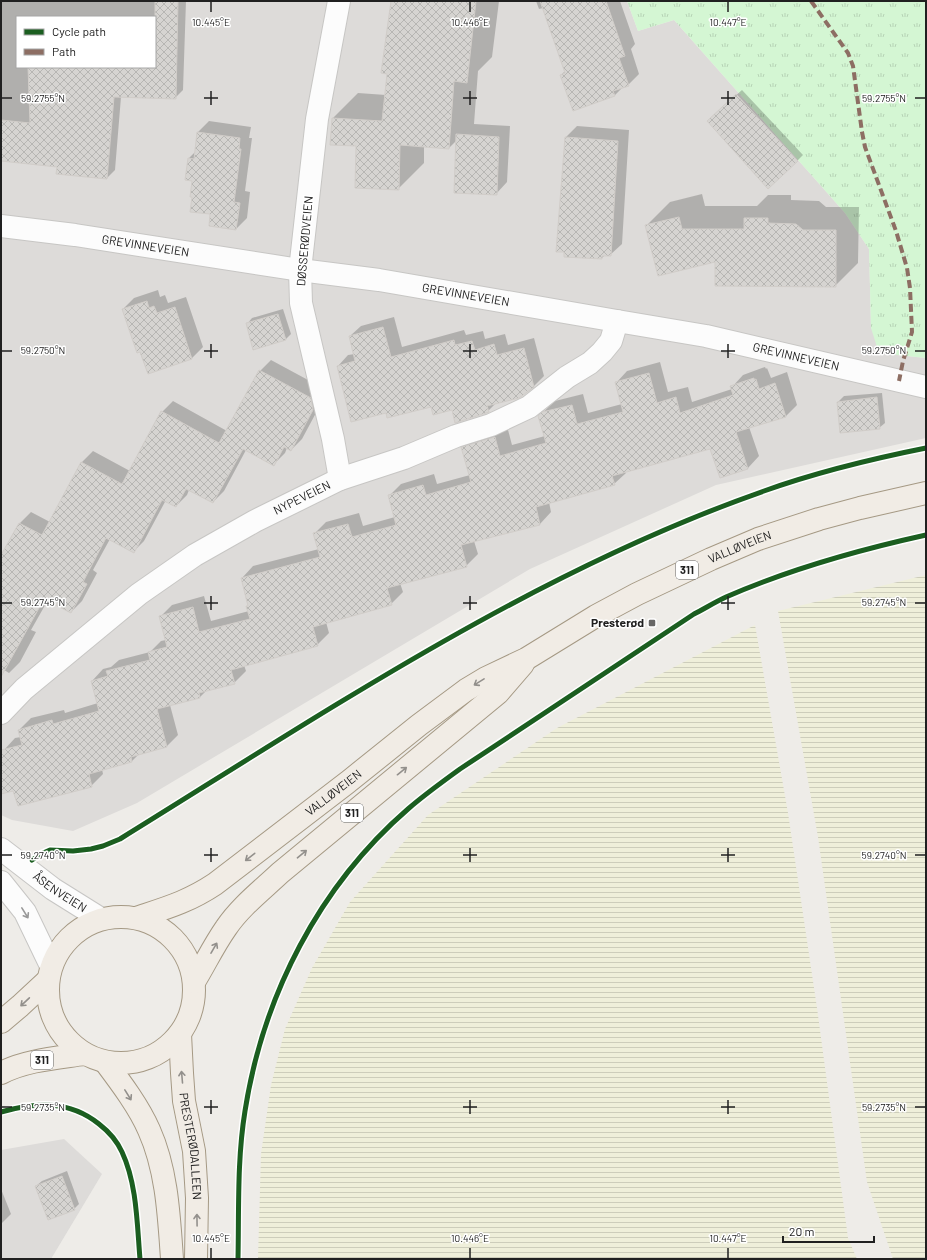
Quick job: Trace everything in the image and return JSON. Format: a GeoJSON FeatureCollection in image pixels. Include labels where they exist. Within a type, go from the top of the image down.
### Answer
{"type":"FeatureCollection","features":[{"type":"Feature","properties":{"kind":"main road","name":"VALLØVEIEN"},"geometry":{"type":"LineString","coordinates":[[136,918],[178,905],[199,894],[348,782],[419,725],[466,690],[486,678],[526,659],[596,616],[718,556],[758,539],[860,508],[926,493]]}},
{"type":"Feature","properties":{"kind":"main road","name":"VALLØVEIEN"},"geometry":{"type":"LineString","coordinates":[[194,982],[225,929],[235,916],[280,873],[498,693],[526,659]]}},
{"type":"Feature","properties":{"kind":"main road","name":"311"},"geometry":{"type":"LineString","coordinates":[[119,917],[136,918],[151,923],[164,930],[176,941],[185,953],[191,967],[194,982],[194,1000],[189,1019],[180,1034],[169,1046],[155,1056],[140,1062],[123,1064],[106,1063],[84,1054],[70,1044],[59,1030],[50,1009],[48,998],[50,973],[59,950],[70,936],[85,926],[102,919],[119,917]]}},
{"type":"Feature","properties":{"kind":"main road","name":"311"},"geometry":{"type":"LineString","coordinates":[[1,1022],[20,1006],[50,973]]}},
{"type":"Feature","properties":{"kind":"main road","name":"PRESTERØDALLEEN"},"geometry":{"type":"LineString","coordinates":[[180,1034],[184,1101],[194,1151],[196,1259]]}},
{"type":"Feature","properties":{"kind":"main road","name":"311"},"geometry":{"type":"LineString","coordinates":[[1,1073],[27,1064],[84,1054]]}},
{"type":"Feature","properties":{"kind":"main road"},"geometry":{"type":"LineString","coordinates":[[106,1063],[127,1092],[149,1129],[157,1150],[165,1186],[172,1259]]}},
{"type":"Feature","properties":{"kind":"street","name":"DØSSERØDVEIEN"},"geometry":{"type":"LineString","coordinates":[[339,1],[317,119],[300,270],[301,303],[333,439],[340,479]]}},
{"type":"Feature","properties":{"kind":"street","name":"GREVINNEVEIEN"},"geometry":{"type":"LineString","coordinates":[[1,226],[75,235],[300,270],[379,280],[706,336],[926,387]]}},
{"type":"Feature","properties":{"kind":"street","name":"NYPEVEIEN"},"geometry":{"type":"LineString","coordinates":[[1,713],[24,689],[139,594],[195,555],[255,521],[340,479],[404,458],[456,436],[491,425],[529,407],[567,377],[590,363],[602,352],[611,341],[617,321]]}},
{"type":"Feature","properties":{"kind":"street","name":"ÅSENVEIEN"},"geometry":{"type":"LineString","coordinates":[[1,849],[53,890],[102,919]]}},
{"type":"Feature","properties":{"kind":"street"},"geometry":{"type":"LineString","coordinates":[[1,882],[25,912],[50,973]]}},
{"type":"Feature","properties":{"kind":"shaded area"},"geometry":{"type":"Polygon","coordinates":[[[1,1],[627,1],[638,31],[674,20],[845,213],[869,249],[871,328],[897,355],[926,358],[926,438],[716,485],[530,569],[137,803],[73,831],[12,820],[1,815],[1,1]]]}},
{"type":"Feature","properties":{"kind":"shaded area"},"geometry":{"type":"Polygon","coordinates":[[[64,1139],[102,1174],[51,1259],[1,1259],[1,1150],[64,1139]]]}},
{"type":"Feature","properties":{"kind":"green space"},"geometry":{"type":"Polygon","coordinates":[[[627,1],[926,1],[926,358],[897,355],[877,347],[871,328],[869,249],[845,213],[674,20],[638,31],[627,1]]]}},
{"type":"Feature","properties":{"kind":"green space"},"geometry":{"type":"Polygon","coordinates":[[[926,575],[926,1259],[893,1259],[867,1182],[818,837],[778,611],[926,575]]]}},
{"type":"Feature","properties":{"kind":"green space"},"geometry":{"type":"Polygon","coordinates":[[[755,625],[788,813],[817,1008],[848,1238],[857,1259],[258,1259],[261,1154],[271,1085],[285,1029],[312,968],[350,902],[428,815],[557,728],[755,625]]]}},
{"type":"Feature","properties":{"kind":"building"},"geometry":{"type":"Polygon","coordinates":[[[155,1],[178,1],[176,99],[114,97],[107,179],[56,174],[57,167],[1,161],[1,120],[30,123],[28,68],[156,68],[155,1]]]}},
{"type":"Feature","properties":{"kind":"building"},"geometry":{"type":"Polygon","coordinates":[[[391,1],[476,1],[467,83],[454,81],[449,149],[400,145],[399,190],[355,188],[356,146],[330,145],[332,118],[382,121],[387,74],[381,73],[391,1]]]}},
{"type":"Feature","properties":{"kind":"building"},"geometry":{"type":"Polygon","coordinates":[[[540,1],[606,1],[625,56],[619,58],[629,86],[613,91],[615,96],[573,111],[560,75],[565,73],[540,1]]]}},
{"type":"Feature","properties":{"kind":"building"},"geometry":{"type":"Polygon","coordinates":[[[736,94],[798,161],[768,189],[707,121],[736,94]]]}},
{"type":"Feature","properties":{"kind":"building"},"geometry":{"type":"Polygon","coordinates":[[[197,132],[240,138],[239,149],[241,149],[234,202],[240,203],[236,230],[209,226],[210,214],[190,212],[192,181],[185,180],[188,158],[194,159],[197,132]]]}},
{"type":"Feature","properties":{"kind":"building"},"geometry":{"type":"Polygon","coordinates":[[[456,134],[499,137],[497,195],[454,193],[456,134]]]}},
{"type":"Feature","properties":{"kind":"building"},"geometry":{"type":"Polygon","coordinates":[[[565,137],[618,141],[611,256],[602,256],[602,259],[564,257],[564,252],[556,252],[565,137]]]}},
{"type":"Feature","properties":{"kind":"building"},"geometry":{"type":"Polygon","coordinates":[[[679,217],[682,229],[744,229],[744,218],[768,218],[768,223],[796,224],[803,230],[836,230],[836,287],[715,286],[715,262],[658,276],[645,225],[679,217]]]}},
{"type":"Feature","properties":{"kind":"building"},"geometry":{"type":"Polygon","coordinates":[[[147,301],[149,308],[154,306],[157,313],[175,307],[192,359],[148,374],[140,352],[137,353],[122,309],[147,301]]]}},
{"type":"Feature","properties":{"kind":"building"},"geometry":{"type":"Polygon","coordinates":[[[278,314],[286,340],[253,350],[246,323],[278,314]]]}},
{"type":"Feature","properties":{"kind":"building"},"geometry":{"type":"Polygon","coordinates":[[[383,327],[391,357],[454,340],[455,345],[472,341],[475,350],[494,344],[497,355],[524,348],[534,387],[519,398],[487,406],[489,412],[455,423],[452,410],[433,415],[431,407],[387,418],[386,413],[351,422],[337,366],[355,361],[349,336],[383,327]]]}},
{"type":"Feature","properties":{"kind":"building"},"geometry":{"type":"Polygon","coordinates":[[[259,370],[311,398],[313,410],[291,451],[284,447],[274,466],[243,449],[213,503],[186,489],[176,507],[162,500],[134,553],[106,538],[83,582],[87,584],[71,613],[44,599],[1,677],[1,555],[19,523],[42,535],[81,462],[122,484],[161,411],[219,443],[259,370]]]}},
{"type":"Feature","properties":{"kind":"building"},"geometry":{"type":"Polygon","coordinates":[[[649,373],[657,403],[676,397],[680,413],[733,395],[730,386],[754,378],[754,380],[756,379],[759,389],[775,383],[786,417],[736,432],[748,469],[720,478],[710,449],[612,476],[615,485],[536,507],[540,525],[461,545],[467,567],[387,588],[392,605],[313,627],[318,646],[231,670],[235,684],[199,693],[200,698],[157,709],[167,747],[131,757],[132,762],[89,774],[92,787],[18,806],[13,791],[1,794],[1,750],[22,745],[18,730],[52,720],[53,724],[99,711],[91,681],[108,676],[106,671],[150,660],[148,652],[167,647],[159,616],[193,607],[199,632],[250,619],[241,578],[320,557],[313,533],[348,524],[352,537],[396,525],[388,495],[423,485],[426,495],[471,482],[461,447],[495,437],[500,456],[546,443],[538,416],[542,412],[572,405],[577,424],[623,412],[615,382],[649,373]]]}},
{"type":"Feature","properties":{"kind":"building"},"geometry":{"type":"Polygon","coordinates":[[[877,397],[880,429],[840,433],[837,402],[877,397]]]}},
{"type":"Feature","properties":{"kind":"building"},"geometry":{"type":"Polygon","coordinates":[[[62,1176],[75,1210],[48,1220],[35,1186],[62,1176]]]}},
{"type":"Feature","properties":{"kind":"marked path"},"geometry":{"type":"LineString","coordinates":[[811,1],[848,53],[853,66],[865,147],[896,231],[907,268],[910,288],[912,332],[903,361],[899,381]]}},
{"type":"Feature","properties":{"kind":"cycle path"},"geometry":{"type":"LineString","coordinates":[[32,860],[50,850],[73,851],[91,849],[120,839],[275,742],[433,647],[513,603],[595,562],[678,524],[784,484],[844,466],[926,448]]}},
{"type":"Feature","properties":{"kind":"cycle path"},"geometry":{"type":"LineString","coordinates":[[238,1259],[239,1185],[242,1129],[254,1068],[266,1026],[281,985],[300,946],[322,908],[348,872],[376,839],[408,809],[460,769],[694,614],[726,597],[799,569],[875,547],[926,535]]}},
{"type":"Feature","properties":{"kind":"cycle path"},"geometry":{"type":"LineString","coordinates":[[1,1112],[39,1105],[64,1107],[88,1116],[109,1133],[118,1144],[131,1177],[136,1204],[140,1259]]}},
{"type":"Feature","properties":{"kind":"place","name":"Presterød"},"geometry":{"type":"Point","coordinates":[652,623]}}]}
